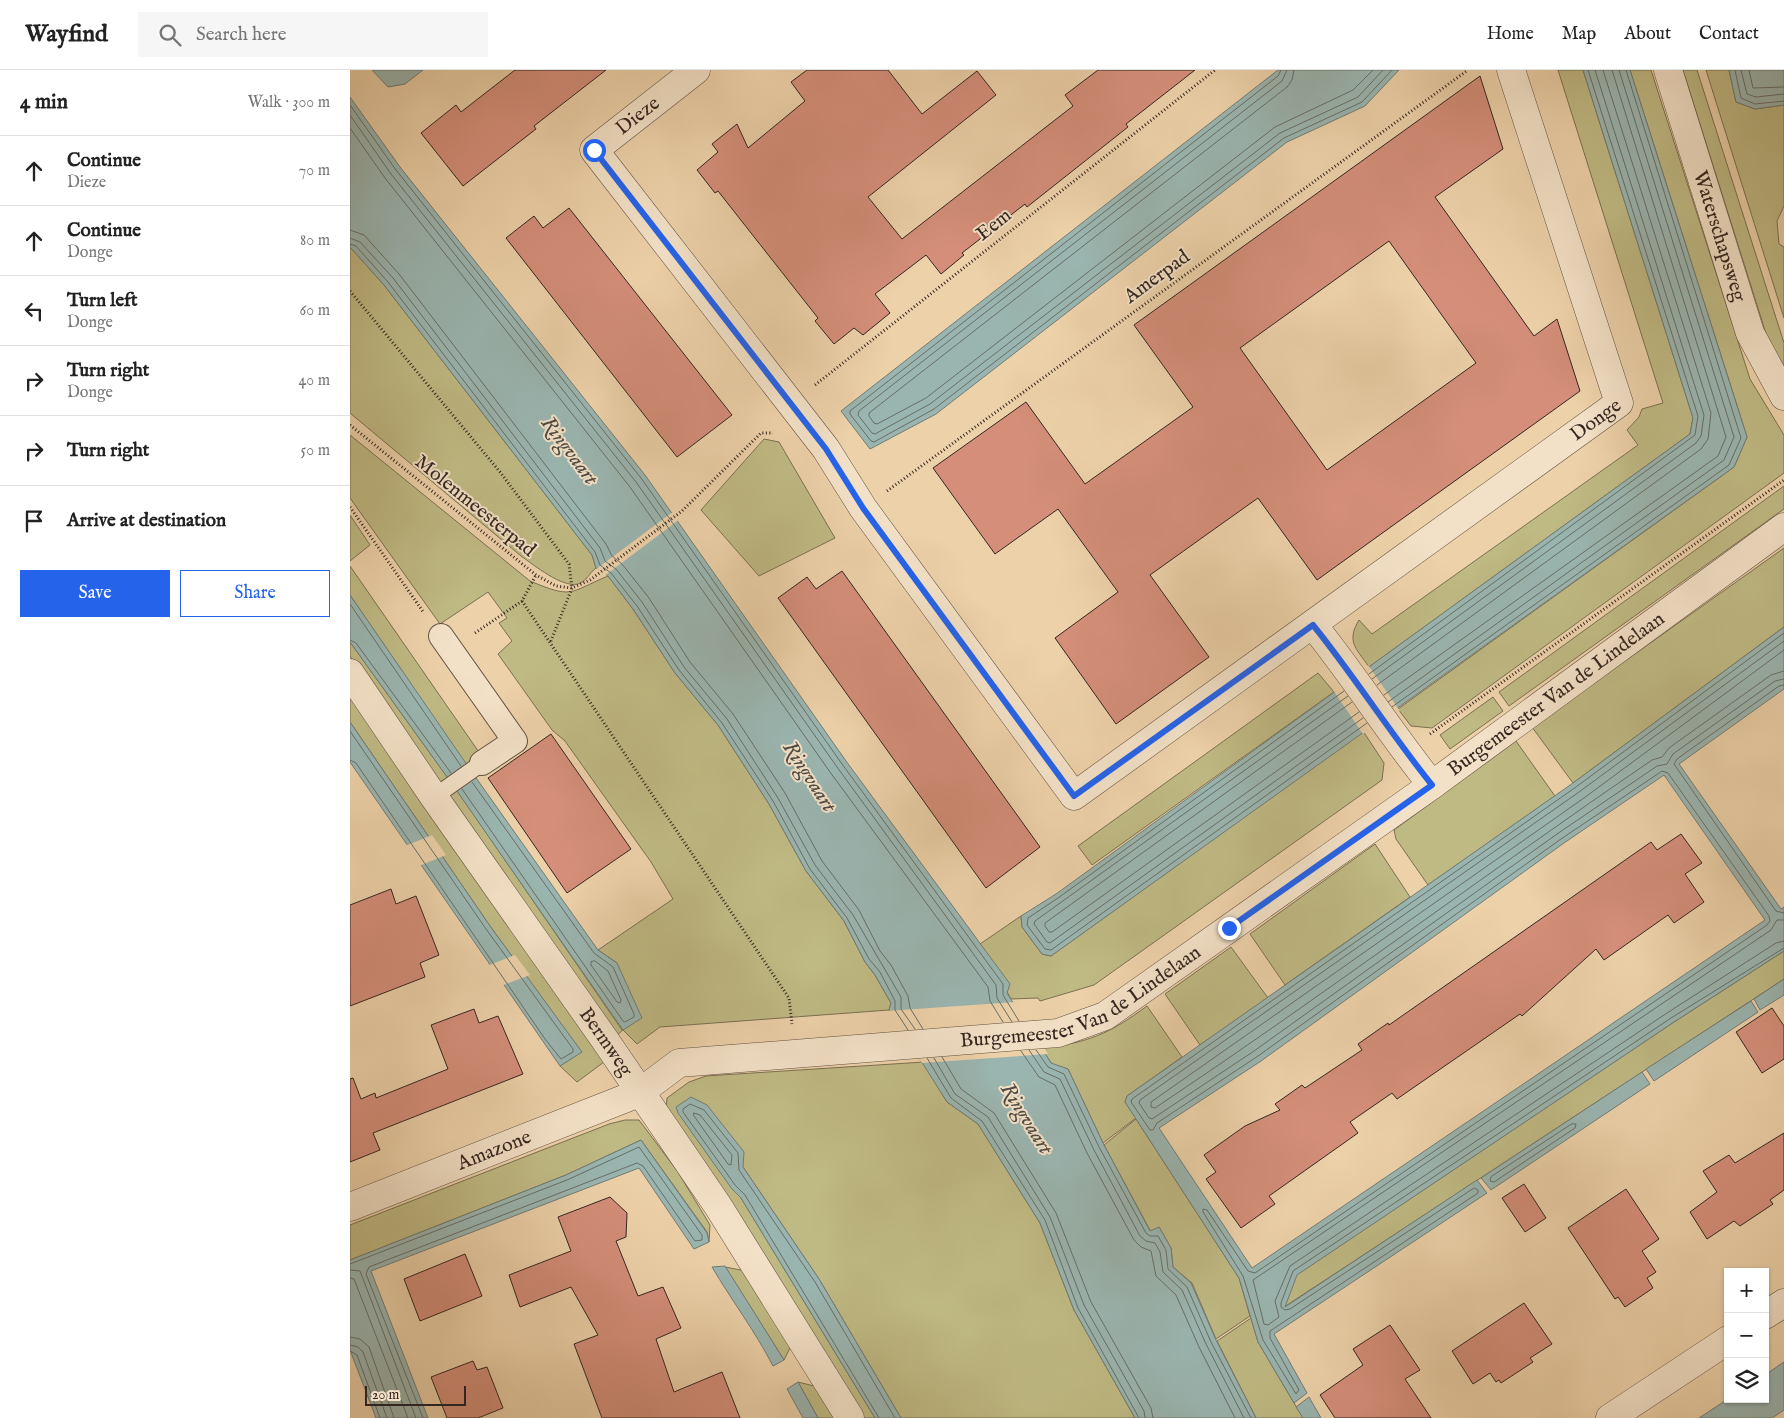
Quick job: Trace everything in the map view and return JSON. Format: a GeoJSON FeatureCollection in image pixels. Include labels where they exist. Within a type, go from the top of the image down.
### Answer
{"type":"FeatureCollection","features":[{"type":"Feature","properties":{"kind":"street","name":"Dieze"},"geometry":{"type":"LineString","coordinates":[[696,70],[594,150],[826,449]]}},
{"type":"Feature","properties":{"kind":"street","name":"Donge"},"geometry":{"type":"LineString","coordinates":[[826,449],[863,508],[1074,796],[1619,403],[1511,70]]}},
{"type":"Feature","properties":{"kind":"street","name":"Waterschapsweg"},"geometry":{"type":"LineString","coordinates":[[1668,70],[1750,333],[1784,396]]}},
{"type":"Feature","properties":{"kind":"street","name":"Burgemeester Van de Lindelaan"},"geometry":{"type":"LineString","coordinates":[[639,1093],[679,1063],[1058,1032],[1105,1016],[1432,785],[1784,527]]}},
{"type":"Feature","properties":{"kind":"street"},"geometry":{"type":"LineString","coordinates":[[1313,625],[1432,785]]}},
{"type":"Feature","properties":{"kind":"street"},"geometry":{"type":"LineString","coordinates":[[445,643],[515,741],[482,763]]}},
{"type":"Feature","properties":{"kind":"street","name":"Bermweg"},"geometry":{"type":"LineString","coordinates":[[350,673],[434,797],[605,1040],[639,1093],[747,1250],[850,1418]]}},
{"type":"Feature","properties":{"kind":"street","name":"Amazone"},"geometry":{"type":"LineString","coordinates":[[350,1207],[639,1093]]}},
{"type":"Feature","properties":{"kind":"street"},"geometry":{"type":"LineString","coordinates":[[1768,1313],[1784,1303]]}},
{"type":"Feature","properties":{"kind":"street"},"geometry":{"type":"LineString","coordinates":[[1610,1418],[1724,1343]]}},
{"type":"Feature","properties":{"kind":"lane"},"geometry":{"type":"LineString","coordinates":[[434,797],[482,763]]}},
{"type":"Feature","properties":{"kind":"path","name":"Eem"},"geometry":{"type":"LineString","coordinates":[[791,404],[1215,70]]}},
{"type":"Feature","properties":{"kind":"path","name":"Amerpad"},"geometry":{"type":"LineString","coordinates":[[863,508],[1468,70]]}},
{"type":"Feature","properties":{"kind":"path"},"geometry":{"type":"LineString","coordinates":[[350,291],[500,472],[569,564],[572,588],[550,643]]}},
{"type":"Feature","properties":{"kind":"path","name":"Molenmeesterpad"},"geometry":{"type":"LineString","coordinates":[[350,425],[536,575],[556,586],[572,588]]}},
{"type":"Feature","properties":{"kind":"path"},"geometry":{"type":"LineString","coordinates":[[572,588],[590,580],[682,511],[761,433],[776,434]]}},
{"type":"Feature","properties":{"kind":"path"},"geometry":{"type":"LineString","coordinates":[[1398,741],[1784,480]]}},
{"type":"Feature","properties":{"kind":"path"},"geometry":{"type":"LineString","coordinates":[[350,507],[445,643],[522,601],[536,575]]}},
{"type":"Feature","properties":{"kind":"path"},"geometry":{"type":"LineString","coordinates":[[522,601],[789,998],[792,1025]]}},
{"type":"Feature","properties":{"kind":"shaded area"},"geometry":{"type":"Polygon","coordinates":[[[1558,70],[1583,70],[1693,418],[1690,434],[1369,667],[1354,645],[1353,634],[1359,620],[1372,634],[1638,445],[1627,430],[1639,417],[1642,409],[1663,403],[1558,70]]]}},
{"type":"Feature","properties":{"kind":"shaded area"},"geometry":{"type":"Polygon","coordinates":[[[1630,70],[1651,70],[1750,379],[1784,435],[1784,473],[1432,728],[1411,726],[1398,709],[1734,467],[1747,437],[1630,70]]]}},
{"type":"Feature","properties":{"kind":"shaded area"},"geometry":{"type":"Polygon","coordinates":[[[1683,70],[1697,70],[1784,343],[1784,374],[1768,340],[1683,70]]]}},
{"type":"Feature","properties":{"kind":"shaded area"},"geometry":{"type":"Polygon","coordinates":[[[1706,70],[1729,70],[1736,102],[1755,109],[1784,105],[1784,206],[1777,221],[1779,244],[1784,247],[1784,318],[1706,70]]]}},
{"type":"Feature","properties":{"kind":"shaded area"},"geometry":{"type":"Polygon","coordinates":[[[350,247],[384,285],[592,555],[596,568],[584,581],[578,584],[564,583],[533,565],[350,413],[350,247]]]}},
{"type":"Feature","properties":{"kind":"shaded area"},"geometry":{"type":"Polygon","coordinates":[[[350,435],[530,581],[544,587],[570,592],[608,576],[633,609],[675,673],[718,725],[769,804],[806,871],[844,921],[865,962],[891,1003],[889,1010],[660,1027],[637,1044],[623,1030],[614,1038],[446,795],[456,789],[622,1030],[617,963],[598,950],[673,899],[651,862],[565,741],[552,730],[498,654],[512,641],[499,623],[507,618],[488,592],[440,624],[350,498],[350,435]]]}},
{"type":"Feature","properties":{"kind":"shaded area"},"geometry":{"type":"Polygon","coordinates":[[[764,439],[779,442],[835,538],[759,576],[701,510],[764,439]]]}},
{"type":"Feature","properties":{"kind":"shaded area"},"geometry":{"type":"Polygon","coordinates":[[[1784,486],[1784,509],[1509,706],[1499,692],[1784,486]]]}},
{"type":"Feature","properties":{"kind":"shaded area"},"geometry":{"type":"Polygon","coordinates":[[[350,515],[370,545],[350,561],[350,515]]]}},
{"type":"Feature","properties":{"kind":"shaded area"},"geometry":{"type":"Polygon","coordinates":[[[1784,548],[1784,627],[1573,783],[1532,727],[1784,548]]]}},
{"type":"Feature","properties":{"kind":"shaded area"},"geometry":{"type":"Polygon","coordinates":[[[350,566],[483,758],[468,768],[350,595],[350,566]]]}},
{"type":"Feature","properties":{"kind":"shaded area"},"geometry":{"type":"Polygon","coordinates":[[[350,642],[450,781],[441,787],[350,656],[350,642]]]}},
{"type":"Feature","properties":{"kind":"shaded area"},"geometry":{"type":"Polygon","coordinates":[[[1318,673],[1334,692],[1092,865],[1078,846],[1318,673]]]}},
{"type":"Feature","properties":{"kind":"shaded area"},"geometry":{"type":"Polygon","coordinates":[[[350,690],[604,1062],[577,1082],[560,1066],[581,1052],[490,926],[350,722],[350,690]]]}},
{"type":"Feature","properties":{"kind":"shaded area"},"geometry":{"type":"Polygon","coordinates":[[[1493,697],[1503,711],[1450,749],[1440,735],[1493,697]]]}},
{"type":"Feature","properties":{"kind":"shaded area"},"geometry":{"type":"Polygon","coordinates":[[[1363,731],[1384,763],[1382,780],[1094,985],[1040,1001],[1038,998],[1011,999],[980,944],[1021,916],[1022,927],[1042,954],[1051,956],[1363,731]]]}},
{"type":"Feature","properties":{"kind":"shaded area"},"geometry":{"type":"Polygon","coordinates":[[[1516,741],[1555,796],[1428,885],[1396,839],[1394,830],[1516,741]]]}},
{"type":"Feature","properties":{"kind":"shaded area"},"geometry":{"type":"Polygon","coordinates":[[[1375,844],[1410,897],[1285,985],[1250,934],[1375,844]]]}},
{"type":"Feature","properties":{"kind":"shaded area"},"geometry":{"type":"Polygon","coordinates":[[[1231,947],[1268,998],[1200,1045],[1165,994],[1231,947]]]}},
{"type":"Feature","properties":{"kind":"shaded area"},"geometry":{"type":"Polygon","coordinates":[[[1784,951],[1784,979],[1284,1307],[1296,1275],[1674,1022],[1784,951]]]}},
{"type":"Feature","properties":{"kind":"shaded area"},"geometry":{"type":"Polygon","coordinates":[[[1147,1006],[1182,1057],[1127,1096],[1125,1102],[1136,1118],[1103,1143],[1068,1069],[1052,1064],[1041,1048],[1072,1043],[1097,1036],[1121,1024],[1147,1006]]]}},
{"type":"Feature","properties":{"kind":"shaded area"},"geometry":{"type":"Polygon","coordinates":[[[924,1062],[947,1102],[978,1124],[1040,1223],[1074,1310],[1135,1418],[901,1418],[819,1279],[743,1167],[732,1189],[741,1198],[875,1418],[859,1418],[666,1111],[667,1098],[689,1082],[706,1076],[924,1062]]]}},
{"type":"Feature","properties":{"kind":"shaded area"},"geometry":{"type":"Polygon","coordinates":[[[1136,1119],[1239,1278],[1250,1316],[1216,1339],[1192,1283],[1173,1267],[1171,1248],[1159,1227],[1151,1232],[1104,1145],[1136,1119]]]}},
{"type":"Feature","properties":{"kind":"shaded area"},"geometry":{"type":"Polygon","coordinates":[[[625,1120],[639,1120],[678,1172],[710,1225],[709,1242],[707,1232],[641,1140],[566,1175],[350,1260],[350,1225],[609,1124],[625,1120]]]}},
{"type":"Feature","properties":{"kind":"shaded area"},"geometry":{"type":"Polygon","coordinates":[[[725,1267],[746,1271],[793,1342],[784,1360],[725,1267]]]}},
{"type":"Feature","properties":{"kind":"shaded area"},"geometry":{"type":"Polygon","coordinates":[[[1251,1318],[1258,1342],[1303,1418],[1256,1418],[1217,1341],[1251,1318]]]}},
{"type":"Feature","properties":{"kind":"shaded area"},"geometry":{"type":"Polygon","coordinates":[[[798,1382],[818,1387],[836,1418],[818,1418],[798,1382]]]}},
{"type":"Feature","properties":{"kind":"water"},"geometry":{"type":"Polygon","coordinates":[[[372,70],[423,70],[405,84],[388,87],[372,70]]]}},
{"type":"Feature","properties":{"kind":"water"},"geometry":{"type":"Polygon","coordinates":[[[1278,70],[1399,70],[1365,106],[1287,142],[936,414],[870,449],[841,411],[1278,70]]]}},
{"type":"Feature","properties":{"kind":"water"},"geometry":{"type":"Polygon","coordinates":[[[1583,70],[1630,70],[1747,437],[1734,467],[1051,956],[1042,954],[1022,927],[1021,916],[1056,894],[1690,434],[1693,418],[1583,70]]]}},
{"type":"Feature","properties":{"kind":"water"},"geometry":{"type":"Polygon","coordinates":[[[1729,70],[1784,70],[1784,105],[1755,109],[1736,102],[1729,70]]]}},
{"type":"Feature","properties":{"kind":"water","name":"Ringvaart"},"geometry":{"type":"Polygon","coordinates":[[[350,97],[400,167],[645,475],[846,761],[1010,984],[1007,993],[1051,1063],[1068,1069],[1104,1145],[1150,1231],[1159,1227],[1171,1248],[1173,1267],[1191,1283],[1216,1340],[1256,1418],[1135,1418],[1074,1310],[1040,1223],[978,1124],[947,1102],[889,1010],[891,1003],[865,962],[844,921],[806,871],[769,804],[718,725],[675,673],[633,609],[608,576],[596,568],[592,555],[384,285],[350,247],[350,97]]]}},
{"type":"Feature","properties":{"kind":"water"},"geometry":{"type":"Polygon","coordinates":[[[350,595],[598,950],[617,963],[642,1018],[623,1030],[450,781],[350,642],[350,595]]]}},
{"type":"Feature","properties":{"kind":"water"},"geometry":{"type":"Polygon","coordinates":[[[1784,627],[1784,689],[1679,764],[1781,909],[1784,907],[1784,951],[1674,1022],[1297,1275],[1285,1307],[1477,1180],[1487,1193],[1274,1334],[1307,1393],[1294,1403],[1258,1342],[1239,1278],[1125,1102],[1127,1096],[1573,783],[1784,627]],[[1664,775],[1564,843],[1261,1061],[1159,1128],[1252,1268],[1765,920],[1664,775]]]}},
{"type":"Feature","properties":{"kind":"water"},"geometry":{"type":"Polygon","coordinates":[[[350,722],[490,926],[582,1052],[560,1066],[350,762],[350,722]]]}},
{"type":"Feature","properties":{"kind":"water"},"geometry":{"type":"Polygon","coordinates":[[[1784,979],[1784,995],[1760,1010],[1754,999],[1784,979]]]}},
{"type":"Feature","properties":{"kind":"water"},"geometry":{"type":"Polygon","coordinates":[[[1751,1001],[1758,1012],[1654,1081],[1646,1069],[1751,1001]]]}},
{"type":"Feature","properties":{"kind":"water"},"geometry":{"type":"Polygon","coordinates":[[[1642,1072],[1650,1084],[1491,1190],[1481,1178],[1642,1072]]]}},
{"type":"Feature","properties":{"kind":"water"},"geometry":{"type":"Polygon","coordinates":[[[691,1097],[707,1105],[744,1152],[743,1167],[819,1279],[901,1418],[875,1418],[741,1198],[732,1189],[678,1113],[676,1107],[691,1097]]]}},
{"type":"Feature","properties":{"kind":"water"},"geometry":{"type":"Polygon","coordinates":[[[641,1140],[707,1233],[709,1242],[694,1249],[639,1168],[371,1271],[428,1418],[376,1418],[350,1350],[350,1260],[566,1175],[641,1140]]]}},
{"type":"Feature","properties":{"kind":"water"},"geometry":{"type":"Polygon","coordinates":[[[725,1266],[784,1360],[773,1366],[712,1267],[725,1266]]]}},
{"type":"Feature","properties":{"kind":"water"},"geometry":{"type":"Polygon","coordinates":[[[1784,1362],[1784,1410],[1772,1418],[1699,1418],[1724,1402],[1769,1403],[1769,1372],[1784,1362]]]}},
{"type":"Feature","properties":{"kind":"water"},"geometry":{"type":"Polygon","coordinates":[[[798,1382],[818,1418],[803,1418],[787,1389],[798,1382]]]}},
{"type":"Feature","properties":{"kind":"water"},"geometry":{"type":"Polygon","coordinates":[[[1309,1397],[1321,1418],[1303,1418],[1296,1407],[1309,1397]]]}},
{"type":"Feature","properties":{"kind":"pier"},"geometry":{"type":"Polygon","coordinates":[[[674,511],[680,519],[603,577],[595,570],[674,511]]]}},
{"type":"Feature","properties":{"kind":"pier"},"geometry":{"type":"Polygon","coordinates":[[[1368,665],[1400,711],[1363,734],[1333,690],[1368,665]]]}},
{"type":"Feature","properties":{"kind":"pier"},"geometry":{"type":"Polygon","coordinates":[[[432,835],[446,855],[419,866],[405,846],[432,835]]]}},
{"type":"Feature","properties":{"kind":"pier"},"geometry":{"type":"Polygon","coordinates":[[[515,955],[530,975],[501,986],[487,966],[515,955]]]}},
{"type":"Feature","properties":{"kind":"pier"},"geometry":{"type":"Polygon","coordinates":[[[1016,1002],[1048,1054],[922,1063],[887,1011],[1016,1002]]]}},
{"type":"Feature","properties":{"kind":"building"},"geometry":{"type":"Polygon","coordinates":[[[515,70],[606,70],[534,126],[536,129],[463,186],[421,133],[456,105],[461,112],[515,70]]]}},
{"type":"Feature","properties":{"kind":"building"},"geometry":{"type":"Polygon","coordinates":[[[807,70],[888,70],[922,114],[977,71],[996,95],[868,197],[902,239],[1073,106],[1065,95],[1098,70],[1195,70],[1126,124],[1128,127],[1027,207],[1025,204],[962,253],[964,255],[941,274],[926,255],[875,294],[890,313],[863,335],[854,328],[834,344],[815,321],[818,318],[718,191],[715,193],[697,170],[718,152],[712,144],[737,124],[748,148],[805,101],[791,82],[807,70]]]}},
{"type":"Feature","properties":{"kind":"building"},"geometry":{"type":"Polygon","coordinates":[[[1480,76],[1503,149],[1435,197],[1534,336],[1557,319],[1580,391],[1317,580],[1258,498],[1150,575],[1209,657],[1116,724],[1055,638],[1118,592],[1058,509],[995,554],[933,468],[1026,402],[1085,484],[1193,407],[1134,325],[1480,76]],[[1389,241],[1240,348],[1327,470],[1476,363],[1389,241]]]}},
{"type":"Feature","properties":{"kind":"building"},"geometry":{"type":"Polygon","coordinates":[[[569,208],[732,415],[677,457],[506,238],[534,216],[543,228],[569,208]]]}},
{"type":"Feature","properties":{"kind":"building"},"geometry":{"type":"Polygon","coordinates":[[[842,571],[1040,847],[986,888],[778,598],[807,577],[816,589],[842,571]]]}},
{"type":"Feature","properties":{"kind":"building"},"geometry":{"type":"Polygon","coordinates":[[[551,734],[631,849],[567,893],[488,778],[551,734]]]}},
{"type":"Feature","properties":{"kind":"building"},"geometry":{"type":"Polygon","coordinates":[[[1681,834],[1702,863],[1685,874],[1704,902],[1674,923],[1668,915],[1604,960],[1596,949],[1522,1016],[1520,1014],[1397,1099],[1392,1093],[1350,1122],[1358,1133],[1269,1196],[1275,1204],[1241,1228],[1206,1179],[1216,1172],[1204,1155],[1245,1126],[1280,1110],[1275,1104],[1302,1085],[1305,1088],[1362,1050],[1358,1044],[1388,1023],[1389,1025],[1651,842],[1657,850],[1681,834]]]}},
{"type":"Feature","properties":{"kind":"building"},"geometry":{"type":"Polygon","coordinates":[[[391,889],[396,904],[416,896],[439,955],[420,963],[425,977],[350,1006],[350,905],[391,889]]]}},
{"type":"Feature","properties":{"kind":"building"},"geometry":{"type":"Polygon","coordinates":[[[1772,1008],[1784,1026],[1784,1059],[1762,1073],[1736,1032],[1772,1008]]]}},
{"type":"Feature","properties":{"kind":"building"},"geometry":{"type":"Polygon","coordinates":[[[474,1009],[479,1023],[498,1016],[523,1074],[373,1133],[380,1150],[350,1162],[350,1079],[353,1078],[361,1099],[375,1093],[376,1098],[448,1069],[431,1025],[474,1009]]]}},
{"type":"Feature","properties":{"kind":"building"},"geometry":{"type":"Polygon","coordinates":[[[1784,1133],[1784,1190],[1770,1200],[1773,1204],[1740,1226],[1734,1221],[1707,1239],[1690,1212],[1717,1192],[1703,1171],[1729,1155],[1735,1163],[1784,1133]]]}},
{"type":"Feature","properties":{"kind":"building"},"geometry":{"type":"Polygon","coordinates":[[[1524,1184],[1546,1218],[1525,1232],[1502,1198],[1524,1184]]]}},
{"type":"Feature","properties":{"kind":"building"},"geometry":{"type":"Polygon","coordinates":[[[1626,1189],[1659,1239],[1642,1251],[1656,1272],[1647,1278],[1653,1288],[1625,1307],[1618,1297],[1615,1299],[1568,1228],[1626,1189]]]}},
{"type":"Feature","properties":{"kind":"building"},"geometry":{"type":"Polygon","coordinates":[[[610,1197],[627,1213],[626,1237],[616,1241],[638,1296],[663,1287],[681,1328],[656,1339],[674,1392],[722,1372],[740,1418],[602,1418],[574,1344],[598,1335],[571,1287],[520,1307],[509,1275],[571,1251],[558,1217],[610,1197]]]}},
{"type":"Feature","properties":{"kind":"building"},"geometry":{"type":"Polygon","coordinates":[[[465,1254],[482,1296],[420,1321],[404,1279],[465,1254]]]}},
{"type":"Feature","properties":{"kind":"building"},"geometry":{"type":"Polygon","coordinates":[[[1524,1303],[1552,1344],[1530,1358],[1533,1362],[1501,1383],[1499,1380],[1496,1382],[1490,1373],[1473,1384],[1452,1351],[1524,1303]]]}},
{"type":"Feature","properties":{"kind":"building"},"geometry":{"type":"Polygon","coordinates":[[[1390,1325],[1420,1370],[1405,1379],[1431,1418],[1335,1418],[1320,1395],[1363,1365],[1353,1349],[1390,1325]]]}},
{"type":"Feature","properties":{"kind":"building"},"geometry":{"type":"Polygon","coordinates":[[[473,1361],[477,1370],[487,1367],[503,1408],[478,1418],[447,1418],[431,1377],[473,1361]]]}},
{"type":"Feature","properties":{"kind":"route"},"geometry":{"type":"LineString","coordinates":[[594,150],[826,449],[863,508],[1074,796],[1313,625],[1345,666],[1405,752],[1432,785],[1229,928]]}}]}
